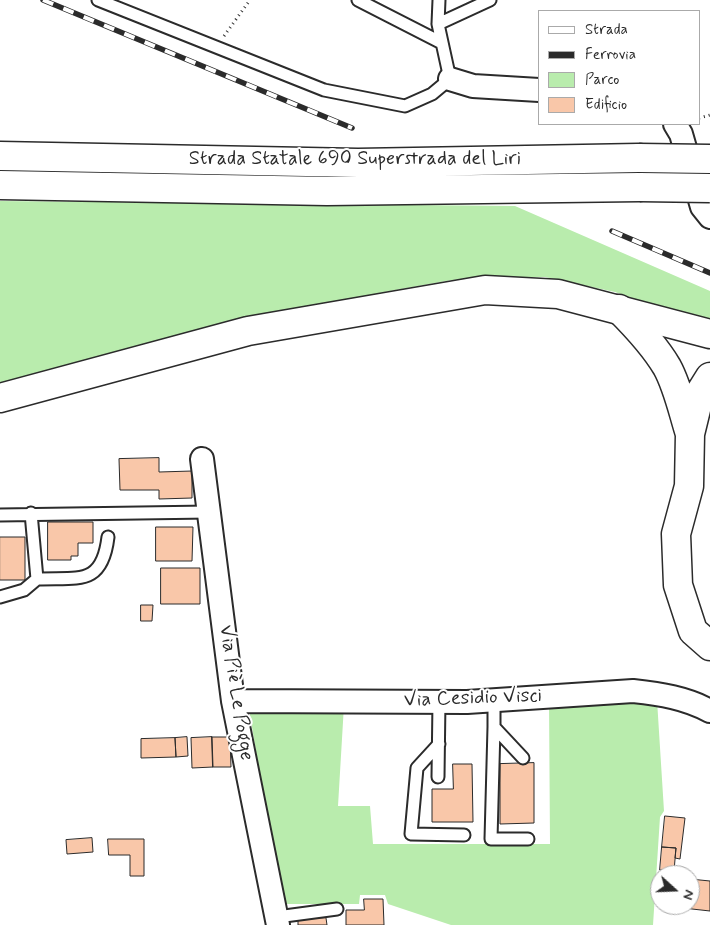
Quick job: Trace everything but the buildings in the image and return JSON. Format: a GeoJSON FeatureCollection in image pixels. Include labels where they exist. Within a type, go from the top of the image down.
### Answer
{"type":"FeatureCollection","features":[{"type":"Feature","properties":{"kind":"main road","name":"Strada Statale 690 Superstrada del Liri"},"geometry":{"type":"LineString","coordinates":[[0,156],[358,163],[639,158],[710,159]]}},
{"type":"Feature","properties":{"kind":"main road","name":"Strada Statale 690 Superstrada del Liri"},"geometry":{"type":"LineString","coordinates":[[7,186],[327,190],[710,188]]}},
{"type":"Feature","properties":{"kind":"main road"},"geometry":{"type":"LineString","coordinates":[[0,398],[248,331],[485,290],[558,294],[710,334]]}},
{"type":"Feature","properties":{"kind":"main road"},"geometry":{"type":"LineString","coordinates":[[620,309],[649,341],[667,368],[679,397],[690,434]]}},
{"type":"Feature","properties":{"kind":"main road"},"geometry":{"type":"LineString","coordinates":[[710,377],[700,393],[690,434],[689,486],[676,534],[678,585],[693,630],[710,646]]}},
{"type":"Feature","properties":{"kind":"main road"},"geometry":{"type":"LineString","coordinates":[[689,486],[710,465]]}},
{"type":"Feature","properties":{"kind":"street"},"geometry":{"type":"LineString","coordinates":[[450,79],[473,86],[538,90]]}},
{"type":"Feature","properties":{"kind":"street"},"geometry":{"type":"LineString","coordinates":[[675,125],[681,134],[702,207],[710,217]]}},
{"type":"Feature","properties":{"kind":"street","name":"Via Piè Le Pogge"},"geometry":{"type":"LineString","coordinates":[[202,459],[233,701],[278,921]]}},
{"type":"Feature","properties":{"kind":"street","name":"Via Cesidio Visci"},"geometry":{"type":"LineString","coordinates":[[233,701],[494,700],[634,691],[658,693],[692,702],[710,711]]}},
{"type":"Feature","properties":{"kind":"lane"},"geometry":{"type":"LineString","coordinates":[[98,0],[324,90],[405,106],[432,94],[450,79],[438,24],[439,0]]}},
{"type":"Feature","properties":{"kind":"lane"},"geometry":{"type":"LineString","coordinates":[[358,0],[442,43]]}},
{"type":"Feature","properties":{"kind":"lane"},"geometry":{"type":"LineString","coordinates":[[438,24],[490,0]]}},
{"type":"Feature","properties":{"kind":"lane"},"geometry":{"type":"LineString","coordinates":[[0,515],[31,513],[209,512]]}},
{"type":"Feature","properties":{"kind":"lane"},"geometry":{"type":"LineString","coordinates":[[31,513],[37,579]]}},
{"type":"Feature","properties":{"kind":"lane"},"geometry":{"type":"LineString","coordinates":[[0,597],[24,590],[37,579],[82,577],[93,574],[98,570],[104,558],[108,537]]}},
{"type":"Feature","properties":{"kind":"lane"},"geometry":{"type":"LineString","coordinates":[[494,700],[491,838],[528,839]]}},
{"type":"Feature","properties":{"kind":"lane"},"geometry":{"type":"LineString","coordinates":[[438,777],[439,701]]}},
{"type":"Feature","properties":{"kind":"lane"},"geometry":{"type":"LineString","coordinates":[[494,727],[523,758]]}},
{"type":"Feature","properties":{"kind":"lane"},"geometry":{"type":"LineString","coordinates":[[439,744],[417,768],[411,834],[464,835]]}},
{"type":"Feature","properties":{"kind":"lane"},"geometry":{"type":"LineString","coordinates":[[278,921],[337,910]]}},
{"type":"Feature","properties":{"kind":"path"},"geometry":{"type":"LineString","coordinates":[[216,47],[250,0]]}},
{"type":"Feature","properties":{"kind":"green space"},"geometry":{"type":"Polygon","coordinates":[[[0,201],[515,206],[710,291],[710,327],[615,292],[545,277],[452,280],[379,293],[0,384],[0,201]]]}},
{"type":"Feature","properties":{"kind":"green space"},"geometry":{"type":"Polygon","coordinates":[[[549,700],[657,700],[664,811],[660,817],[657,865],[650,865],[650,915],[654,915],[653,925],[451,925],[388,904],[385,895],[360,895],[359,904],[281,904],[249,709],[344,705],[338,806],[370,806],[373,844],[550,844],[549,700]]]}},
{"type":"Feature","properties":{"kind":"railway"},"geometry":{"type":"LineString","coordinates":[[43,0],[352,128]]}},
{"type":"Feature","properties":{"kind":"railway"},"geometry":{"type":"LineString","coordinates":[[612,231],[710,273]]}}]}
